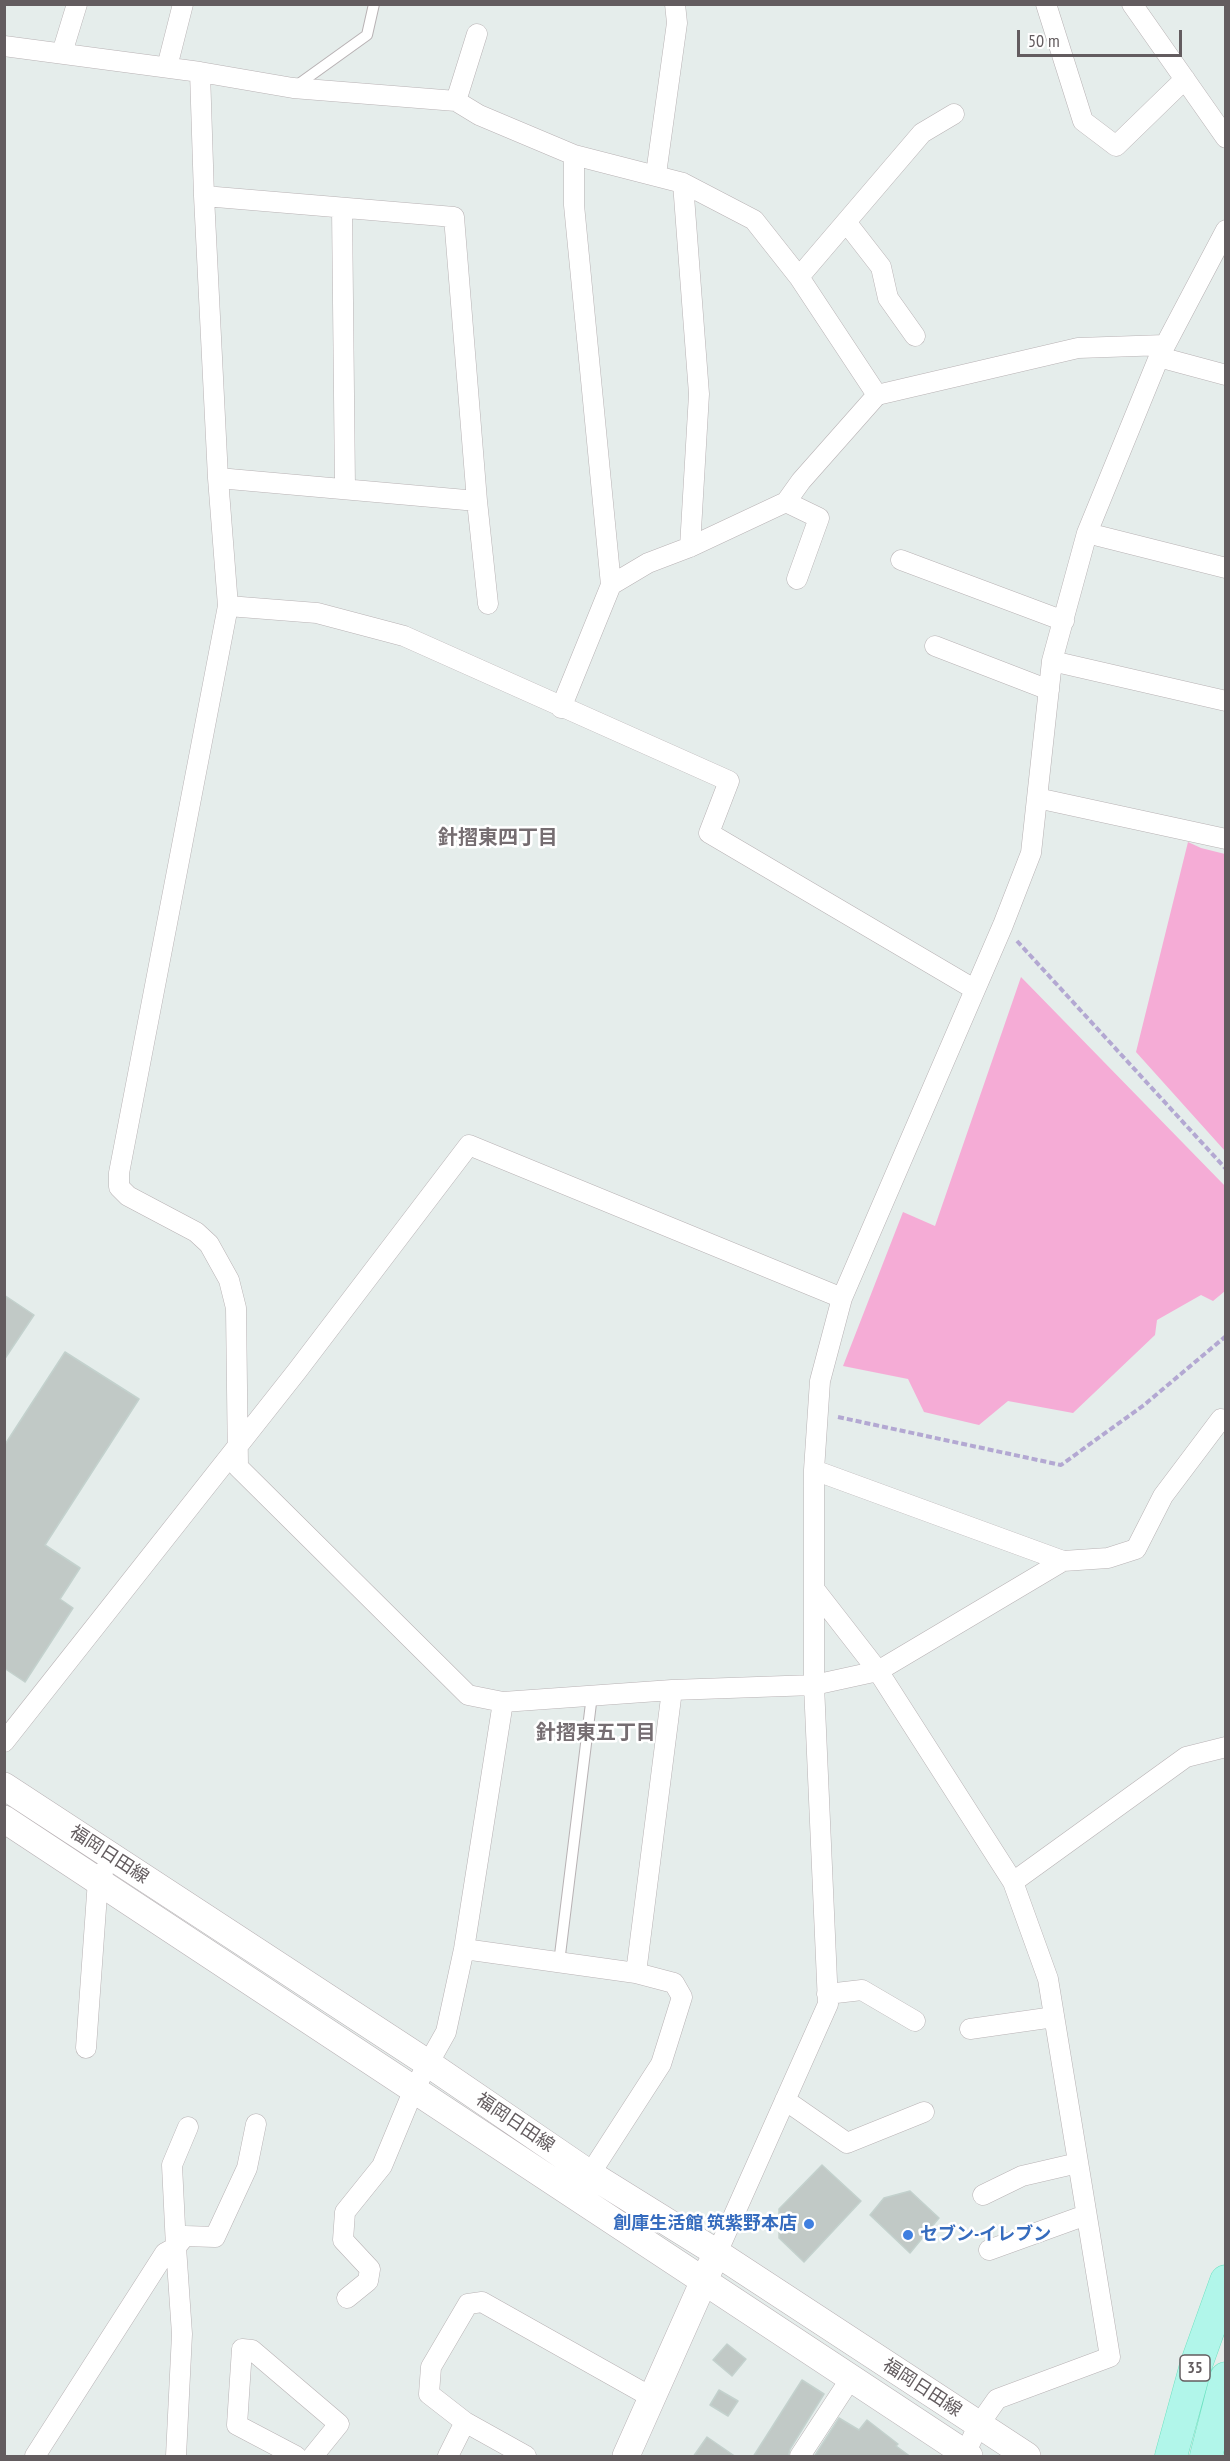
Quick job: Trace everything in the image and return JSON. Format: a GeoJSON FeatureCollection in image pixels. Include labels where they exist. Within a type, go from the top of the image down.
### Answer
{"type":"FeatureCollection","features":[{"type":"Feature","properties":{"kind":"main road","name":"福岡日田線"},"geometry":{"type":"LineString","coordinates":[[4,1786],[429,2064],[590,2174],[717,2253],[1027,2457]]}},
{"type":"Feature","properties":{"kind":"main road","name":"福岡日田線"},"geometry":{"type":"LineString","coordinates":[[4,1818],[704,2280],[966,2456]]}},
{"type":"Feature","properties":{"kind":"main road"},"geometry":{"type":"LineString","coordinates":[[626,2457],[717,2253]]}},
{"type":"Feature","properties":{"kind":"main road","name":"35"},"geometry":{"type":"LineString","coordinates":[[1171,2457],[1196,2365],[1226,2281]]}},
{"type":"Feature","properties":{"kind":"main road","name":"35"},"geometry":{"type":"LineString","coordinates":[[1206,2457],[1226,2378]]}},
{"type":"Feature","properties":{"kind":"street"},"geometry":{"type":"LineString","coordinates":[[62,53],[77,4]]}},
{"type":"Feature","properties":{"kind":"street"},"geometry":{"type":"LineString","coordinates":[[168,68],[183,4]]}},
{"type":"Feature","properties":{"kind":"street"},"geometry":{"type":"LineString","coordinates":[[656,174],[677,23],[675,4]]}},
{"type":"Feature","properties":{"kind":"street"},"geometry":{"type":"LineString","coordinates":[[1046,4],[1083,121],[1116,146],[1185,79]]}},
{"type":"Feature","properties":{"kind":"street"},"geometry":{"type":"LineString","coordinates":[[1132,4],[1226,138]]}},
{"type":"Feature","properties":{"kind":"street"},"geometry":{"type":"LineString","coordinates":[[456,101],[477,34]]}},
{"type":"Feature","properties":{"kind":"street"},"geometry":{"type":"LineString","coordinates":[[4,46],[200,72],[294,88],[456,101],[479,115],[574,155],[656,174],[683,183],[754,220],[799,277],[877,395]]}},
{"type":"Feature","properties":{"kind":"street"},"geometry":{"type":"LineString","coordinates":[[200,72],[218,478],[228,606],[119,1173],[119,1187],[128,1196],[196,1232],[221,1262],[229,1280],[236,1308],[238,1467],[468,1695],[503,1702],[672,1690],[814,1685],[878,1671],[1063,1561]]}},
{"type":"Feature","properties":{"kind":"street"},"geometry":{"type":"LineString","coordinates":[[799,277],[922,133],[954,114]]}},
{"type":"Feature","properties":{"kind":"street"},"geometry":{"type":"LineString","coordinates":[[561,708],[611,585],[574,205],[574,155]]}},
{"type":"Feature","properties":{"kind":"street"},"geometry":{"type":"LineString","coordinates":[[683,183],[699,394],[690,547]]}},
{"type":"Feature","properties":{"kind":"street"},"geometry":{"type":"LineString","coordinates":[[204,196],[454,217],[477,501],[488,604]]}},
{"type":"Feature","properties":{"kind":"street"},"geometry":{"type":"LineString","coordinates":[[342,208],[345,488]]}},
{"type":"Feature","properties":{"kind":"street"},"geometry":{"type":"LineString","coordinates":[[846,222],[881,267],[888,298],[915,336]]}},
{"type":"Feature","properties":{"kind":"street"},"geometry":{"type":"LineString","coordinates":[[717,2253],[828,2004],[814,1685],[814,1470],[820,1381],[842,1298],[1003,925],[1031,853],[1052,661],[1087,533],[1162,351],[1226,230]]}},
{"type":"Feature","properties":{"kind":"street"},"geometry":{"type":"LineString","coordinates":[[611,585],[648,563],[690,547],[786,502],[801,481],[877,395],[1078,348],[1162,351],[1226,375]]}},
{"type":"Feature","properties":{"kind":"street"},"geometry":{"type":"LineString","coordinates":[[218,478],[477,501]]}},
{"type":"Feature","properties":{"kind":"street"},"geometry":{"type":"LineString","coordinates":[[786,502],[819,518],[797,579]]}},
{"type":"Feature","properties":{"kind":"street"},"geometry":{"type":"LineString","coordinates":[[1087,533],[1226,568]]}},
{"type":"Feature","properties":{"kind":"street"},"geometry":{"type":"LineString","coordinates":[[901,560],[1064,621]]}},
{"type":"Feature","properties":{"kind":"street"},"geometry":{"type":"LineString","coordinates":[[228,606],[317,613],[404,636],[729,781],[709,833],[974,989]]}},
{"type":"Feature","properties":{"kind":"street"},"geometry":{"type":"LineString","coordinates":[[935,646],[1049,690]]}},
{"type":"Feature","properties":{"kind":"street"},"geometry":{"type":"LineString","coordinates":[[1052,661],[1226,701]]}},
{"type":"Feature","properties":{"kind":"street"},"geometry":{"type":"LineString","coordinates":[[1037,798],[1226,839]]}},
{"type":"Feature","properties":{"kind":"street"},"geometry":{"type":"LineString","coordinates":[[4,1743],[237,1447],[469,1145],[842,1298]]}},
{"type":"Feature","properties":{"kind":"street"},"geometry":{"type":"LineString","coordinates":[[814,1470],[1063,1561],[1108,1558],[1136,1550],[1163,1496],[1221,1419]]}},
{"type":"Feature","properties":{"kind":"street"},"geometry":{"type":"LineString","coordinates":[[815,1590],[878,1671],[1012,1882],[1048,1979],[1110,2357],[997,2398],[978,2426],[966,2456]]}},
{"type":"Feature","properties":{"kind":"street"},"geometry":{"type":"LineString","coordinates":[[636,1973],[672,1690]]}},
{"type":"Feature","properties":{"kind":"street"},"geometry":{"type":"LineString","coordinates":[[347,2298],[368,2281],[370,2269],[343,2240],[345,2212],[382,2166],[414,2089],[446,2032],[464,1949],[503,1702]]}},
{"type":"Feature","properties":{"kind":"street"},"geometry":{"type":"LineString","coordinates":[[1012,1882],[1186,1757],[1226,1747]]}},
{"type":"Feature","properties":{"kind":"street"},"geometry":{"type":"LineString","coordinates":[[86,2048],[98,1880],[112,1857]]}},
{"type":"Feature","properties":{"kind":"street"},"geometry":{"type":"LineString","coordinates":[[464,1949],[636,1973],[674,1983],[682,1997],[661,2064],[590,2174]]}},
{"type":"Feature","properties":{"kind":"street"},"geometry":{"type":"LineString","coordinates":[[827,1994],[862,1990],[915,2021]]}},
{"type":"Feature","properties":{"kind":"street"},"geometry":{"type":"LineString","coordinates":[[970,2029],[1054,2017]]}},
{"type":"Feature","properties":{"kind":"street"},"geometry":{"type":"LineString","coordinates":[[785,2100],[847,2143],[924,2112]]}},
{"type":"Feature","properties":{"kind":"street"},"geometry":{"type":"LineString","coordinates":[[35,2457],[165,2253],[176,2247],[185,2236],[215,2236],[247,2168],[256,2124]]}},
{"type":"Feature","properties":{"kind":"street"},"geometry":{"type":"LineString","coordinates":[[176,2457],[182,2334],[172,2165],[188,2127]]}},
{"type":"Feature","properties":{"kind":"street"},"geometry":{"type":"LineString","coordinates":[[983,2195],[1022,2176],[1078,2163]]}},
{"type":"Feature","properties":{"kind":"street"},"geometry":{"type":"LineString","coordinates":[[989,2250],[1086,2215]]}},
{"type":"Feature","properties":{"kind":"street"},"geometry":{"type":"LineString","coordinates":[[526,2457],[465,2422],[429,2394],[431,2367],[468,2304],[482,2302],[651,2397]]}},
{"type":"Feature","properties":{"kind":"street"},"geometry":{"type":"LineString","coordinates":[[296,2457],[237,2425],[242,2349],[252,2350],[339,2424],[313,2457]]}},
{"type":"Feature","properties":{"kind":"street"},"geometry":{"type":"LineString","coordinates":[[800,2457],[851,2378]]}},
{"type":"Feature","properties":{"kind":"street"},"geometry":{"type":"LineString","coordinates":[[448,2457],[465,2422]]}},
{"type":"Feature","properties":{"kind":"lane"},"geometry":{"type":"LineString","coordinates":[[294,88],[367,35],[374,4]]}},
{"type":"Feature","properties":{"kind":"lane"},"geometry":{"type":"LineString","coordinates":[[559,1963],[592,1695]]}},
{"type":"Feature","properties":{"kind":"path"},"geometry":{"type":"LineString","coordinates":[[1003,925],[1226,1169]]}},
{"type":"Feature","properties":{"kind":"path"},"geometry":{"type":"LineString","coordinates":[[817,1413],[1061,1465],[1144,1405],[1226,1336]]}},
{"type":"Feature","properties":{"kind":"shaded area"},"geometry":{"type":"Polygon","coordinates":[[[1188,842],[1225,854],[1225,1151],[1136,1052],[1188,842]]]}},
{"type":"Feature","properties":{"kind":"shaded area"},"geometry":{"type":"Polygon","coordinates":[[[1021,977],[1225,1186],[1225,1291],[1213,1301],[1201,1295],[1157,1320],[1155,1335],[1073,1413],[1008,1401],[979,1425],[924,1412],[908,1379],[843,1366],[903,1212],[935,1226],[1021,977]]]}},
{"type":"Feature","properties":{"kind":"building"},"geometry":{"type":"Polygon","coordinates":[[[4,1295],[34,1315],[4,1360],[4,1295]]]}},
{"type":"Feature","properties":{"kind":"building"},"geometry":{"type":"Polygon","coordinates":[[[65,1352],[139,1399],[45,1545],[80,1568],[60,1599],[73,1608],[25,1682],[4,1668],[4,1446],[65,1352]]]}},
{"type":"Feature","properties":{"kind":"building","name":"創庫生活館 筑紫野本店"},"geometry":{"type":"Polygon","coordinates":[[[822,2165],[861,2201],[804,2262],[779,2238],[779,2209],[822,2165]]]}},
{"type":"Feature","properties":{"kind":"building","name":"セブン-イレブン"},"geometry":{"type":"Polygon","coordinates":[[[910,2191],[939,2218],[910,2253],[870,2215],[884,2198],[910,2191]]]}},
{"type":"Feature","properties":{"kind":"building"},"geometry":{"type":"Polygon","coordinates":[[[727,2344],[746,2359],[732,2376],[713,2360],[727,2344]]]}},
{"type":"Feature","properties":{"kind":"building"},"geometry":{"type":"Polygon","coordinates":[[[802,2380],[824,2394],[790,2449],[788,2457],[753,2457],[802,2380]]]}},
{"type":"Feature","properties":{"kind":"building"},"geometry":{"type":"Polygon","coordinates":[[[719,2390],[738,2401],[728,2416],[710,2405],[719,2390]]]}},
{"type":"Feature","properties":{"kind":"building"},"geometry":{"type":"Polygon","coordinates":[[[839,2418],[859,2430],[867,2420],[911,2457],[814,2457],[839,2418]]]}},
{"type":"Feature","properties":{"kind":"building"},"geometry":{"type":"Polygon","coordinates":[[[707,2437],[736,2457],[693,2457],[707,2437]]]}},
{"type":"Feature","properties":{"kind":"place","name":"創庫生活館 筑紫野本店"},"geometry":{"type":"Point","coordinates":[809,2224]}},
{"type":"Feature","properties":{"kind":"place","name":"セブン-イレブン"},"geometry":{"type":"Point","coordinates":[908,2235]}},
{"type":"Feature","properties":{"kind":"district","name":"針摺東四丁目"},"geometry":{"type":"Point","coordinates":[498,838]}},
{"type":"Feature","properties":{"kind":"district","name":"針摺東五丁目"},"geometry":{"type":"Point","coordinates":[596,1733]}}]}
